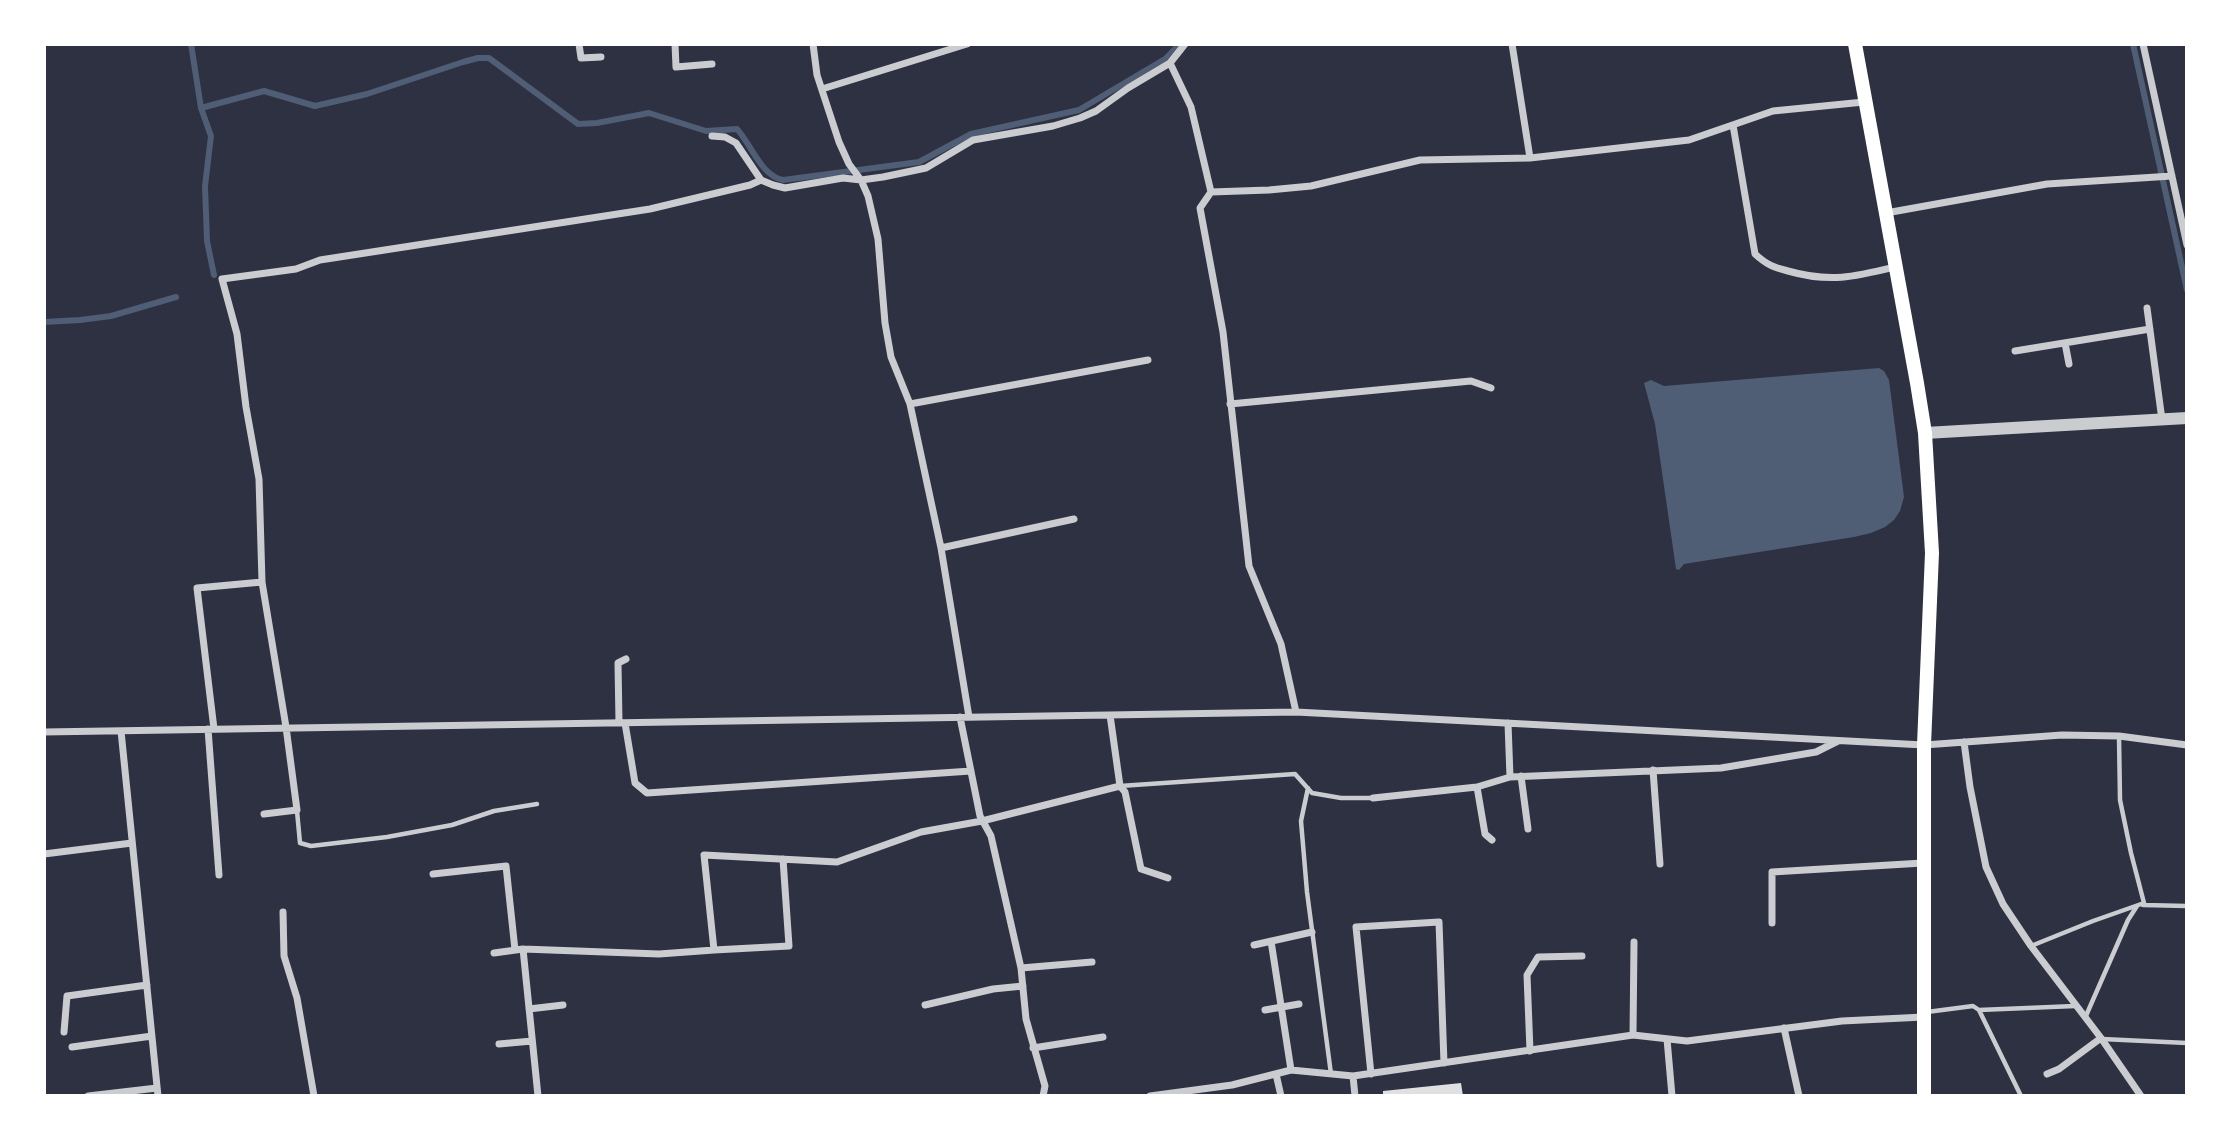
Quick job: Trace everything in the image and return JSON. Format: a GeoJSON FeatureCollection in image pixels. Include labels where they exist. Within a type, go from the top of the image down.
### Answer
{"type":"FeatureCollection","features":[{"type":"Feature","properties":{"kind":"main road"},"geometry":{"type":"LineString","coordinates":[[1855,44],[1925,433],[1932,553],[1924,745],[1924,1096]]}},
{"type":"Feature","properties":{"kind":"street"},"geometry":{"type":"LineString","coordinates":[[579,44],[581,58],[601,57]]}},
{"type":"Feature","properties":{"kind":"street"},"geometry":{"type":"LineString","coordinates":[[675,44],[676,67],[712,64]]}},
{"type":"Feature","properties":{"kind":"street"},"geometry":{"type":"LineString","coordinates":[[813,44],[817,75],[839,142],[868,196],[878,239],[885,323],[891,358],[910,404],[941,548],[971,771],[982,821],[991,836],[1021,968],[1026,1019],[1045,1087],[1043,1096]]}},
{"type":"Feature","properties":{"kind":"street"},"geometry":{"type":"LineString","coordinates":[[822,89],[967,44]]}},
{"type":"Feature","properties":{"kind":"street"},"geometry":{"type":"LineString","coordinates":[[712,136],[725,137],[736,143],[761,180],[785,188],[926,168],[973,140],[1053,126],[1096,111],[1170,63],[1185,44]]}},
{"type":"Feature","properties":{"kind":"street"},"geometry":{"type":"LineString","coordinates":[[1515,44],[1530,158]]}},
{"type":"Feature","properties":{"kind":"street"},"geometry":{"type":"LineString","coordinates":[[2143,44],[2165,176],[2187,245]]}},
{"type":"Feature","properties":{"kind":"street"},"geometry":{"type":"LineString","coordinates":[[1170,63],[1191,107],[1212,192]]}},
{"type":"Feature","properties":{"kind":"street"},"geometry":{"type":"LineString","coordinates":[[1212,192],[1311,186],[1420,160],[1530,158],[1689,140],[1773,111],[1864,102]]}},
{"type":"Feature","properties":{"kind":"street"},"geometry":{"type":"LineString","coordinates":[[1733,125],[1755,254],[1767,265],[1813,278],[1854,277],[1896,267]]}},
{"type":"Feature","properties":{"kind":"street"},"geometry":{"type":"LineString","coordinates":[[1886,213],[2047,184],[2165,176]]}},
{"type":"Feature","properties":{"kind":"street"},"geometry":{"type":"LineString","coordinates":[[264,814],[297,810],[262,582],[259,479],[237,334],[222,279],[296,268],[320,260],[650,209],[761,180]]}},
{"type":"Feature","properties":{"kind":"street"},"geometry":{"type":"LineString","coordinates":[[1212,192],[1200,208],[1223,332],[1250,566],[1281,645],[1296,712]]}},
{"type":"Feature","properties":{"kind":"street"},"geometry":{"type":"LineString","coordinates":[[2147,307],[2162,419]]}},
{"type":"Feature","properties":{"kind":"street"},"geometry":{"type":"LineString","coordinates":[[2015,351],[2150,329]]}},
{"type":"Feature","properties":{"kind":"street"},"geometry":{"type":"LineString","coordinates":[[2065,343],[2069,364]]}},
{"type":"Feature","properties":{"kind":"street"},"geometry":{"type":"LineString","coordinates":[[910,404],[1148,359]]}},
{"type":"Feature","properties":{"kind":"street"},"geometry":{"type":"LineString","coordinates":[[1230,404],[1471,380],[1491,388]]}},
{"type":"Feature","properties":{"kind":"street"},"geometry":{"type":"LineString","coordinates":[[1925,433],[2187,418]]}},
{"type":"Feature","properties":{"kind":"street"},"geometry":{"type":"LineString","coordinates":[[941,548],[1074,519]]}},
{"type":"Feature","properties":{"kind":"street"},"geometry":{"type":"LineString","coordinates":[[219,876],[211,729],[197,587],[262,582]]}},
{"type":"Feature","properties":{"kind":"street"},"geometry":{"type":"LineString","coordinates":[[626,659],[618,663],[622,723],[635,783],[647,793],[971,771]]}},
{"type":"Feature","properties":{"kind":"street"},"geometry":{"type":"LineString","coordinates":[[44,732],[1296,712],[1924,745],[2062,734],[2119,736],[2187,745]]}},
{"type":"Feature","properties":{"kind":"street"},"geometry":{"type":"LineString","coordinates":[[1110,715],[1119,786],[1125,792],[1141,869],[1168,878]]}},
{"type":"Feature","properties":{"kind":"street"},"geometry":{"type":"LineString","coordinates":[[1508,723],[1510,776]]}},
{"type":"Feature","properties":{"kind":"street"},"geometry":{"type":"LineString","coordinates":[[88,1096],[158,1092],[121,731]]}},
{"type":"Feature","properties":{"kind":"street"},"geometry":{"type":"LineString","coordinates":[[1373,799],[1477,787],[1510,776],[1721,768],[1816,752],[1838,740]]}},
{"type":"Feature","properties":{"kind":"street"},"geometry":{"type":"LineString","coordinates":[[1964,742],[1986,867],[2003,904],[2141,1096]]}},
{"type":"Feature","properties":{"kind":"street"},"geometry":{"type":"LineString","coordinates":[[1653,770],[1660,864]]}},
{"type":"Feature","properties":{"kind":"street"},"geometry":{"type":"LineString","coordinates":[[1521,776],[1528,829]]}},
{"type":"Feature","properties":{"kind":"street"},"geometry":{"type":"LineString","coordinates":[[714,950],[704,855],[837,862],[921,832],[982,821],[1119,786]]}},
{"type":"Feature","properties":{"kind":"street"},"geometry":{"type":"LineString","coordinates":[[1477,787],[1485,834],[1492,840]]}},
{"type":"Feature","properties":{"kind":"street"},"geometry":{"type":"LineString","coordinates":[[44,854],[132,843]]}},
{"type":"Feature","properties":{"kind":"street"},"geometry":{"type":"LineString","coordinates":[[495,953],[519,950],[659,954],[789,946],[783,859]]}},
{"type":"Feature","properties":{"kind":"street"},"geometry":{"type":"LineString","coordinates":[[1772,923],[1772,872],[1924,863]]}},
{"type":"Feature","properties":{"kind":"street"},"geometry":{"type":"LineString","coordinates":[[433,874],[506,866],[529,1009],[538,1096]]}},
{"type":"Feature","properties":{"kind":"street"},"geometry":{"type":"LineString","coordinates":[[283,912],[284,956],[297,998],[314,1096]]}},
{"type":"Feature","properties":{"kind":"street"},"geometry":{"type":"LineString","coordinates":[[1370,1074],[1356,927],[1439,922],[1444,1063]]}},
{"type":"Feature","properties":{"kind":"street"},"geometry":{"type":"LineString","coordinates":[[1254,944],[1312,932]]}},
{"type":"Feature","properties":{"kind":"street"},"geometry":{"type":"LineString","coordinates":[[1270,941],[1291,1070]]}},
{"type":"Feature","properties":{"kind":"street"},"geometry":{"type":"LineString","coordinates":[[1633,1035],[1634,942]]}},
{"type":"Feature","properties":{"kind":"street"},"geometry":{"type":"LineString","coordinates":[[1530,1051],[1527,975],[1538,957],[1582,956]]}},
{"type":"Feature","properties":{"kind":"street"},"geometry":{"type":"LineString","coordinates":[[1021,968],[1091,962]]}},
{"type":"Feature","properties":{"kind":"street"},"geometry":{"type":"LineString","coordinates":[[64,1032],[67,996],[147,985]]}},
{"type":"Feature","properties":{"kind":"street"},"geometry":{"type":"LineString","coordinates":[[925,1005],[993,989],[1023,986]]}},
{"type":"Feature","properties":{"kind":"street"},"geometry":{"type":"LineString","coordinates":[[1265,1010],[1298,1004]]}},
{"type":"Feature","properties":{"kind":"street"},"geometry":{"type":"LineString","coordinates":[[529,1009],[563,1005]]}},
{"type":"Feature","properties":{"kind":"street"},"geometry":{"type":"LineString","coordinates":[[1150,1096],[1182,1095],[1291,1070],[1353,1076],[1633,1035],[1687,1041],[1842,1021],[1924,1015]]}},
{"type":"Feature","properties":{"kind":"street"},"geometry":{"type":"LineString","coordinates":[[1784,1028],[1799,1096]]}},
{"type":"Feature","properties":{"kind":"street"},"geometry":{"type":"LineString","coordinates":[[72,1047],[152,1036]]}},
{"type":"Feature","properties":{"kind":"street"},"geometry":{"type":"LineString","coordinates":[[1033,1048],[1103,1037]]}},
{"type":"Feature","properties":{"kind":"street"},"geometry":{"type":"LineString","coordinates":[[1667,1038],[1672,1096]]}},
{"type":"Feature","properties":{"kind":"street"},"geometry":{"type":"LineString","coordinates":[[2047,1074],[2059,1069],[2101,1038]]}},
{"type":"Feature","properties":{"kind":"street"},"geometry":{"type":"LineString","coordinates":[[499,1044],[532,1041]]}},
{"type":"Feature","properties":{"kind":"street"},"geometry":{"type":"LineString","coordinates":[[1276,1074],[1281,1096]]}},
{"type":"Feature","properties":{"kind":"street"},"geometry":{"type":"LineString","coordinates":[[1353,1076],[1355,1096]]}},
{"type":"Feature","properties":{"kind":"lane"},"geometry":{"type":"LineString","coordinates":[[2031,946],[2144,903],[2120,800],[2119,736]]}},
{"type":"Feature","properties":{"kind":"lane"},"geometry":{"type":"LineString","coordinates":[[1119,786],[1295,774],[1312,793],[1342,799],[1373,799]]}},
{"type":"Feature","properties":{"kind":"lane"},"geometry":{"type":"LineString","coordinates":[[1308,789],[1301,821],[1312,932],[1331,1074]]}},
{"type":"Feature","properties":{"kind":"lane"},"geometry":{"type":"LineString","coordinates":[[297,810],[300,843],[310,846],[387,837],[452,825],[494,811],[537,804]]}},
{"type":"Feature","properties":{"kind":"lane"},"geometry":{"type":"LineString","coordinates":[[2139,905],[2187,906]]}},
{"type":"Feature","properties":{"kind":"lane"},"geometry":{"type":"LineString","coordinates":[[2085,1018],[2128,920],[2139,905]]}},
{"type":"Feature","properties":{"kind":"lane"},"geometry":{"type":"LineString","coordinates":[[1924,1015],[1973,1006],[1979,1010],[2021,1096]]}},
{"type":"Feature","properties":{"kind":"lane"},"geometry":{"type":"LineString","coordinates":[[1979,1010],[2075,1006]]}},
{"type":"Feature","properties":{"kind":"lane"},"geometry":{"type":"LineString","coordinates":[[2101,1038],[2187,1043]]}},
{"type":"Feature","properties":{"kind":"water"},"geometry":{"type":"Polygon","coordinates":[[[1879,368],[1889,380],[1904,497],[1894,520],[1871,533],[1854,537],[1684,564],[1679,570],[1676,569],[1655,424],[1644,383],[1651,380],[1664,386],[1879,368]]]}},
{"type":"Feature","properties":{"kind":"building"},"geometry":{"type":"Polygon","coordinates":[[[1461,1083],[1463,1096],[1383,1096],[1383,1091],[1461,1083]]]}},
{"type":"Feature","properties":{"kind":"waterway"},"geometry":{"type":"LineString","coordinates":[[191,44],[201,108],[264,91],[315,106],[367,94],[463,62],[489,58],[578,124],[649,113],[706,131],[737,129],[762,166],[783,180],[919,162],[971,134],[1079,110],[1165,59],[1180,44]]}},
{"type":"Feature","properties":{"kind":"waterway"},"geometry":{"type":"LineString","coordinates":[[2133,44],[2187,290]]}},
{"type":"Feature","properties":{"kind":"waterway"},"geometry":{"type":"LineString","coordinates":[[201,108],[211,136],[205,186],[207,241],[214,275]]}},
{"type":"Feature","properties":{"kind":"waterway"},"geometry":{"type":"LineString","coordinates":[[44,322],[111,316],[176,297]]}}]}
